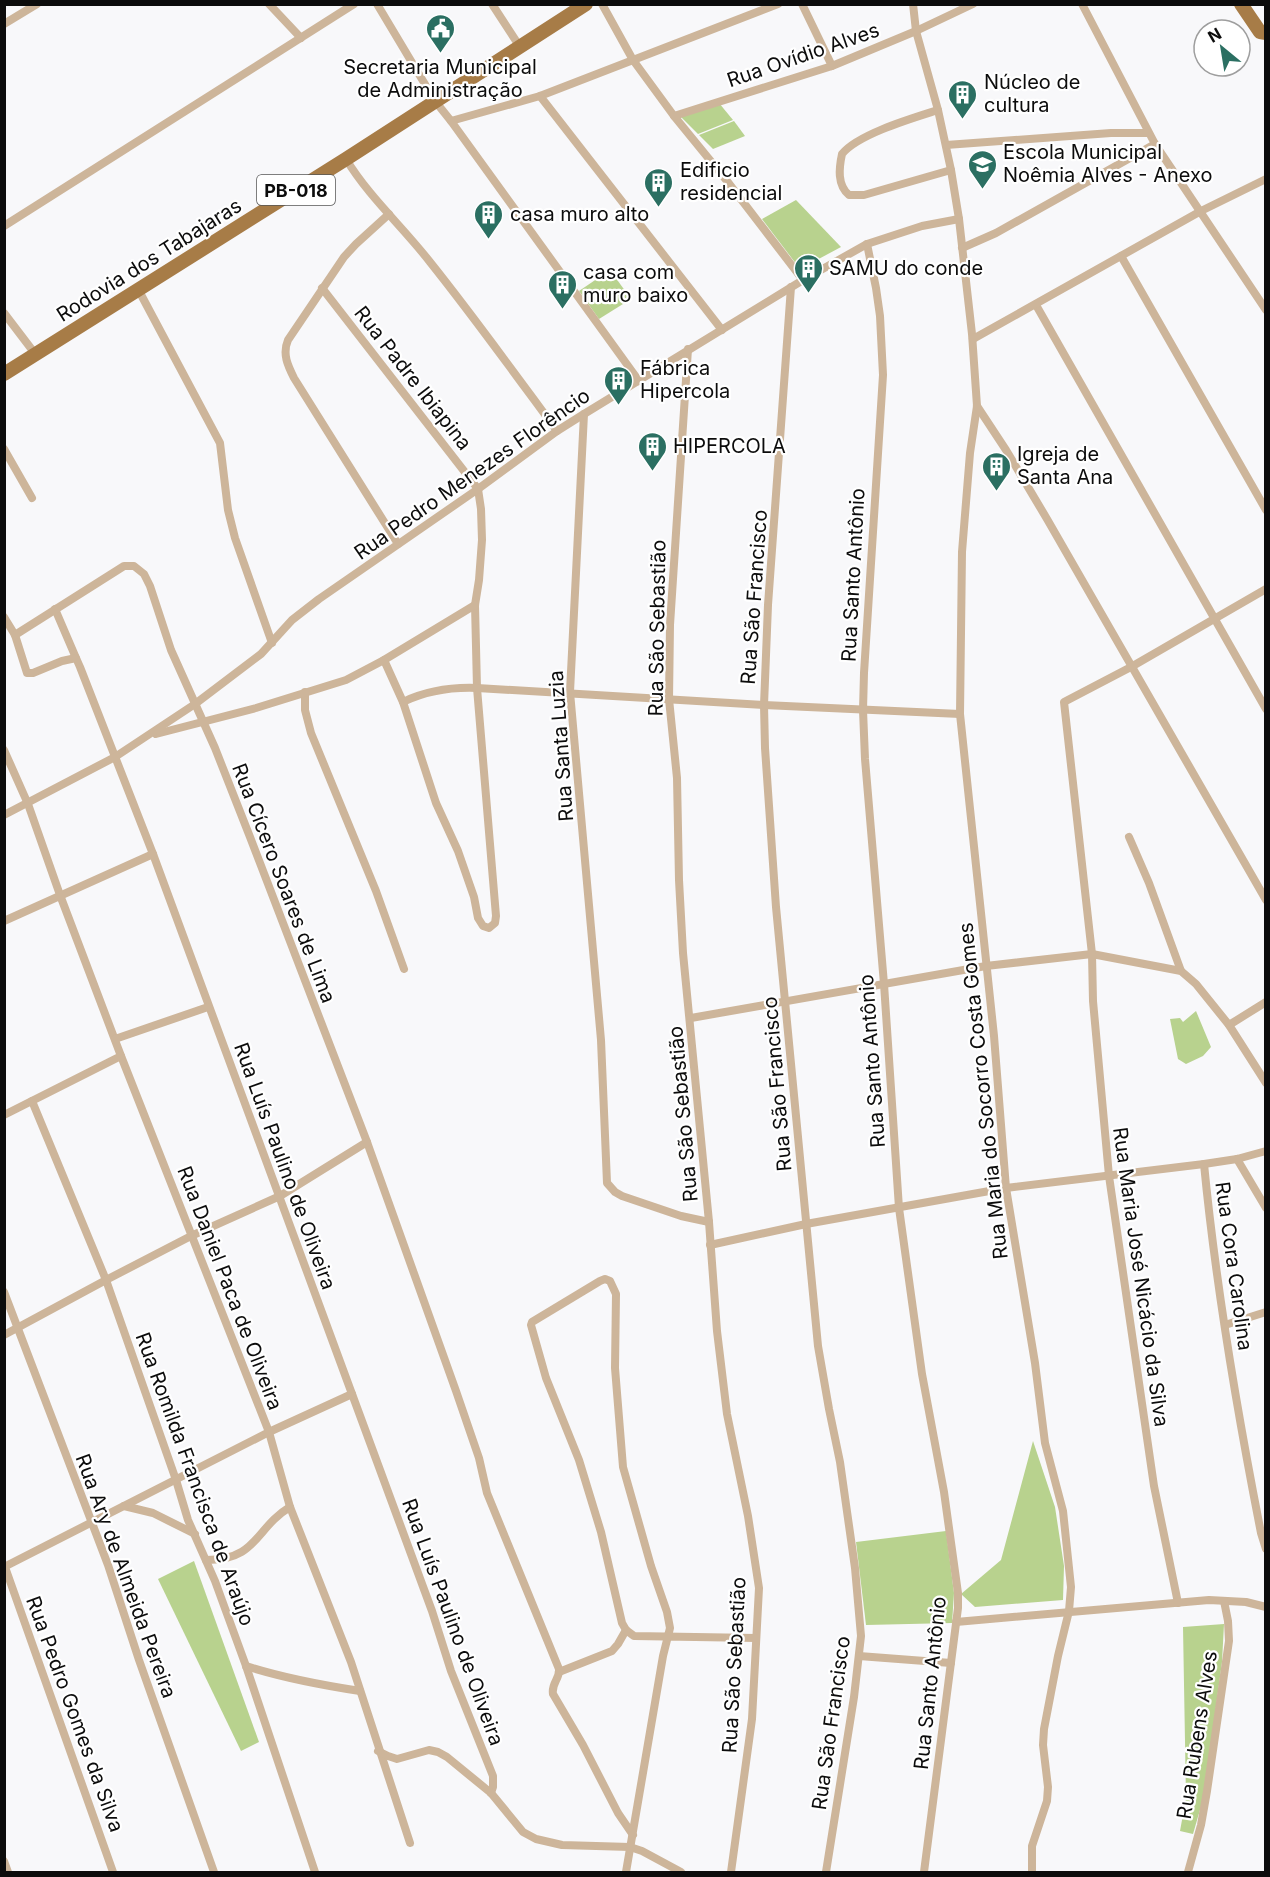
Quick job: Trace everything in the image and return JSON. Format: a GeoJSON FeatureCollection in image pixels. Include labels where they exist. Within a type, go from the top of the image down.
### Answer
{"type":"FeatureCollection","features":[{"type":"Feature","properties":{"kind":"main road","name":"Rodovia dos Tabajaras"},"geometry":{"type":"LineString","coordinates":[[4,374],[346,159],[586,4]]}},
{"type":"Feature","properties":{"kind":"main road"},"geometry":{"type":"LineString","coordinates":[[1241,4],[1264,34]]}},
{"type":"Feature","properties":{"kind":"street"},"geometry":{"type":"LineString","coordinates":[[4,24],[37,4]]}},
{"type":"Feature","properties":{"kind":"street"},"geometry":{"type":"LineString","coordinates":[[269,4],[301,38]]}},
{"type":"Feature","properties":{"kind":"street"},"geometry":{"type":"LineString","coordinates":[[4,226],[354,4]]}},
{"type":"Feature","properties":{"kind":"street"},"geometry":{"type":"LineString","coordinates":[[377,4],[435,101],[639,381]]}},
{"type":"Feature","properties":{"kind":"street"},"geometry":{"type":"LineString","coordinates":[[492,4],[520,47]]}},
{"type":"Feature","properties":{"kind":"street"},"geometry":{"type":"LineString","coordinates":[[602,4],[633,60],[803,280]]}},
{"type":"Feature","properties":{"kind":"street"},"geometry":{"type":"LineString","coordinates":[[451,121],[540,96],[778,4]]}},
{"type":"Feature","properties":{"kind":"street"},"geometry":{"type":"LineString","coordinates":[[802,4],[832,66]]}},
{"type":"Feature","properties":{"kind":"street","name":"Rua Maria do Socorro Costa Gomes"},"geometry":{"type":"LineString","coordinates":[[913,4],[916,31],[938,110],[951,170],[973,339],[977,406],[970,453],[962,552],[960,714],[1006,1188],[1035,1363],[1042,1427],[1063,1511],[1071,1587],[1070,1611],[1058,1656],[1044,1729],[1047,1794],[1032,1846],[1032,1872]]}},
{"type":"Feature","properties":{"kind":"street","name":"Rua Ovídio Alves"},"geometry":{"type":"LineString","coordinates":[[674,116],[832,66],[916,31],[972,4]]}},
{"type":"Feature","properties":{"kind":"street"},"geometry":{"type":"LineString","coordinates":[[1082,4],[1148,133],[1266,310]]}},
{"type":"Feature","properties":{"kind":"street"},"geometry":{"type":"LineString","coordinates":[[540,96],[723,330]]}},
{"type":"Feature","properties":{"kind":"street"},"geometry":{"type":"LineString","coordinates":[[938,110],[909,119],[856,142],[842,154],[840,182],[843,190],[849,195],[864,195],[951,170]]}},
{"type":"Feature","properties":{"kind":"street"},"geometry":{"type":"LineString","coordinates":[[946,145],[1111,133],[1148,133]]}},
{"type":"Feature","properties":{"kind":"street"},"geometry":{"type":"LineString","coordinates":[[962,248],[996,233],[1155,144]]}},
{"type":"Feature","properties":{"kind":"street"},"geometry":{"type":"LineString","coordinates":[[346,159],[372,195],[430,261],[466,307],[557,431]]}},
{"type":"Feature","properties":{"kind":"street"},"geometry":{"type":"LineString","coordinates":[[973,339],[1201,211],[1266,179]]}},
{"type":"Feature","properties":{"kind":"street"},"geometry":{"type":"LineString","coordinates":[[389,214],[356,243],[322,288],[286,346],[286,363],[312,410],[398,544]]}},
{"type":"Feature","properties":{"kind":"street","name":"Rua Pedro Menezes Florêncio"},"geometry":{"type":"LineString","coordinates":[[4,815],[115,757],[195,704],[261,654],[292,620],[557,431],[688,349],[867,244],[922,226],[959,219]]}},
{"type":"Feature","properties":{"kind":"street","name":"Rua Santo Antônio"},"geometry":{"type":"LineString","coordinates":[[867,244],[880,316],[883,375],[863,710],[865,759],[884,984],[899,1208],[922,1374],[944,1492],[958,1593],[924,1872]]}},
{"type":"Feature","properties":{"kind":"street"},"geometry":{"type":"LineString","coordinates":[[1121,256],[1266,510]]}},
{"type":"Feature","properties":{"kind":"street","name":"Rua São Francisco"},"geometry":{"type":"LineString","coordinates":[[791,287],[768,605],[764,705],[769,814],[818,1346],[840,1462],[855,1568],[861,1635],[854,1696],[826,1872]]}},
{"type":"Feature","properties":{"kind":"street","name":"Rua Padre Ibiapina"},"geometry":{"type":"LineString","coordinates":[[322,288],[478,489]]}},
{"type":"Feature","properties":{"kind":"street"},"geometry":{"type":"LineString","coordinates":[[138,289],[220,443],[228,510],[235,538],[272,643]]}},
{"type":"Feature","properties":{"kind":"street"},"geometry":{"type":"LineString","coordinates":[[1036,305],[1266,709]]}},
{"type":"Feature","properties":{"kind":"street"},"geometry":{"type":"LineString","coordinates":[[4,313],[36,355]]}},
{"type":"Feature","properties":{"kind":"street","name":"Rua São Sebastião"},"geometry":{"type":"LineString","coordinates":[[688,349],[670,625],[669,699],[677,778],[682,942],[709,1222],[716,1321],[727,1414],[748,1516],[759,1588],[752,1719],[730,1872]]}},
{"type":"Feature","properties":{"kind":"street"},"geometry":{"type":"LineString","coordinates":[[977,406],[1006,450],[1266,900]]}},
{"type":"Feature","properties":{"kind":"street","name":"Rua Santa Luzia"},"geometry":{"type":"LineString","coordinates":[[584,414],[570,692],[601,1040],[607,1183],[610,1188],[622,1196],[681,1216],[709,1222]]}},
{"type":"Feature","properties":{"kind":"street"},"geometry":{"type":"LineString","coordinates":[[4,449],[32,498]]}},
{"type":"Feature","properties":{"kind":"street"},"geometry":{"type":"LineString","coordinates":[[384,660],[403,702],[429,783],[458,851],[474,897],[478,918],[483,926],[489,928],[495,923],[496,916],[477,688],[475,605],[482,540],[478,489]]}},
{"type":"Feature","properties":{"kind":"street","name":"Rua Cícero Soares de Lima"},"geometry":{"type":"LineString","coordinates":[[15,635],[124,566],[138,568],[150,586],[166,638],[203,721],[250,837],[367,1142],[479,1458],[487,1493],[546,1634],[559,1672]]}},
{"type":"Feature","properties":{"kind":"street"},"geometry":{"type":"LineString","coordinates":[[1131,667],[1266,589]]}},
{"type":"Feature","properties":{"kind":"street"},"geometry":{"type":"LineString","coordinates":[[149,735],[256,708],[346,680],[384,660],[475,605]]}},
{"type":"Feature","properties":{"kind":"street","name":"Rua Luís Paulino de Oliveira"},"geometry":{"type":"LineString","coordinates":[[56,609],[153,854],[280,1196],[432,1611],[451,1671],[492,1776],[494,1787],[491,1793]]}},
{"type":"Feature","properties":{"kind":"street"},"geometry":{"type":"LineString","coordinates":[[4,617],[15,635],[27,673],[75,658]]}},
{"type":"Feature","properties":{"kind":"street","name":"Rua Maria José Nicácio da Silva"},"geometry":{"type":"LineString","coordinates":[[1131,667],[1064,702],[1092,954],[1093,1001],[1109,1176],[1154,1486],[1178,1603]]}},
{"type":"Feature","properties":{"kind":"street"},"geometry":{"type":"LineString","coordinates":[[403,702],[431,692],[477,688],[960,714]]}},
{"type":"Feature","properties":{"kind":"street"},"geometry":{"type":"LineString","coordinates":[[305,692],[305,710],[311,733],[376,891],[404,969]]}},
{"type":"Feature","properties":{"kind":"street","name":"Rua Daniel Paca de Oliveira"},"geometry":{"type":"LineString","coordinates":[[4,750],[28,804],[121,1056],[269,1432],[290,1508],[351,1662],[410,1844]]}},
{"type":"Feature","properties":{"kind":"street"},"geometry":{"type":"LineString","coordinates":[[1129,837],[1149,883],[1181,971],[1196,984],[1229,1025],[1266,1083]]}},
{"type":"Feature","properties":{"kind":"street"},"geometry":{"type":"LineString","coordinates":[[4,921],[153,854]]}},
{"type":"Feature","properties":{"kind":"street"},"geometry":{"type":"LineString","coordinates":[[690,1018],[986,966],[1092,954],[1181,971]]}},
{"type":"Feature","properties":{"kind":"street"},"geometry":{"type":"LineString","coordinates":[[1229,1025],[1266,1002]]}},
{"type":"Feature","properties":{"kind":"street"},"geometry":{"type":"LineString","coordinates":[[115,1039],[208,1007]]}},
{"type":"Feature","properties":{"kind":"street"},"geometry":{"type":"LineString","coordinates":[[4,1115],[121,1056]]}},
{"type":"Feature","properties":{"kind":"street","name":"Rua Romilda Francisca de Araújo"},"geometry":{"type":"LineString","coordinates":[[32,1101],[106,1280],[177,1480],[180,1498],[246,1666],[315,1872]]}},
{"type":"Feature","properties":{"kind":"street"},"geometry":{"type":"LineString","coordinates":[[4,1335],[191,1236],[280,1196],[367,1142]]}},
{"type":"Feature","properties":{"kind":"street"},"geometry":{"type":"LineString","coordinates":[[710,1245],[806,1224],[1006,1188],[1204,1164],[1237,1159],[1266,1151]]}},
{"type":"Feature","properties":{"kind":"street"},"geometry":{"type":"LineString","coordinates":[[1237,1159],[1266,1208]]}},
{"type":"Feature","properties":{"kind":"street","name":"Rua Cora Carolina"},"geometry":{"type":"LineString","coordinates":[[1204,1164],[1210,1228],[1238,1412],[1259,1524],[1266,1549]]}},
{"type":"Feature","properties":{"kind":"street"},"geometry":{"type":"LineString","coordinates":[[626,1872],[663,1656],[669,1637],[670,1628],[623,1467],[615,1368],[616,1294],[611,1282],[606,1279],[532,1322],[531,1326],[546,1378],[579,1460],[596,1514],[620,1615],[626,1630],[634,1636],[669,1637],[756,1638]]}},
{"type":"Feature","properties":{"kind":"street","name":"Rua Ary de Almeida Pereira"},"geometry":{"type":"LineString","coordinates":[[4,1292],[108,1565],[142,1670],[214,1872]]}},
{"type":"Feature","properties":{"kind":"street"},"geometry":{"type":"LineString","coordinates":[[1225,1325],[1266,1312]]}},
{"type":"Feature","properties":{"kind":"street"},"geometry":{"type":"LineString","coordinates":[[5,1567],[269,1432],[352,1394]]}},
{"type":"Feature","properties":{"kind":"street"},"geometry":{"type":"LineString","coordinates":[[124,1506],[153,1513],[195,1534]]}},
{"type":"Feature","properties":{"kind":"street"},"geometry":{"type":"LineString","coordinates":[[206,1560],[225,1559],[246,1550],[260,1538],[276,1516],[290,1508]]}},
{"type":"Feature","properties":{"kind":"street","name":"Rua Pedro Gomes da Silva"},"geometry":{"type":"LineString","coordinates":[[5,1567],[113,1872]]}},
{"type":"Feature","properties":{"kind":"street"},"geometry":{"type":"LineString","coordinates":[[956,1622],[1178,1603],[1224,1601],[1246,1602],[1266,1607]]}},
{"type":"Feature","properties":{"kind":"street","name":"Rua Rubens Alves"},"geometry":{"type":"LineString","coordinates":[[1188,1872],[1201,1826],[1229,1641],[1224,1601]]}},
{"type":"Feature","properties":{"kind":"street"},"geometry":{"type":"LineString","coordinates":[[626,1630],[612,1651],[559,1672],[553,1686],[556,1700],[583,1745],[623,1822],[633,1835]]}},
{"type":"Feature","properties":{"kind":"street"},"geometry":{"type":"LineString","coordinates":[[859,1656],[951,1663]]}},
{"type":"Feature","properties":{"kind":"street"},"geometry":{"type":"LineString","coordinates":[[246,1666],[321,1685],[360,1691]]}},
{"type":"Feature","properties":{"kind":"street"},"geometry":{"type":"LineString","coordinates":[[378,1751],[397,1759],[429,1750],[447,1757],[491,1793],[523,1832],[536,1839],[562,1845],[630,1847],[681,1872]]}},
{"type":"Feature","properties":{"kind":"street"},"geometry":{"type":"LineString","coordinates":[[4,1861],[8,1872]]}},
{"type":"Feature","properties":{"kind":"green space"},"geometry":{"type":"Polygon","coordinates":[[[719,103],[733,120],[698,134],[680,116],[719,103]]]}},
{"type":"Feature","properties":{"kind":"green space"},"geometry":{"type":"Polygon","coordinates":[[[734,121],[745,136],[713,149],[699,135],[734,121]]]}},
{"type":"Feature","properties":{"kind":"green space"},"geometry":{"type":"Polygon","coordinates":[[[796,200],[841,247],[800,269],[762,219],[796,200]]]}},
{"type":"Feature","properties":{"kind":"green space"},"geometry":{"type":"Polygon","coordinates":[[[610,270],[631,299],[599,319],[579,291],[610,270]]]}},
{"type":"Feature","properties":{"kind":"green space"},"geometry":{"type":"Polygon","coordinates":[[[1196,1011],[1211,1047],[1203,1056],[1186,1064],[1178,1059],[1170,1019],[1180,1018],[1183,1022],[1196,1011]]]}},
{"type":"Feature","properties":{"kind":"green space"},"geometry":{"type":"Polygon","coordinates":[[[1033,1441],[1055,1507],[1064,1566],[1063,1600],[975,1607],[961,1594],[1001,1560],[1033,1441]]]}},
{"type":"Feature","properties":{"kind":"green space"},"geometry":{"type":"Polygon","coordinates":[[[946,1531],[954,1593],[952,1623],[866,1625],[856,1542],[946,1531]]]}},
{"type":"Feature","properties":{"kind":"green space"},"geometry":{"type":"Polygon","coordinates":[[[194,1561],[259,1742],[241,1751],[158,1579],[194,1561]]]}},
{"type":"Feature","properties":{"kind":"green space"},"geometry":{"type":"Polygon","coordinates":[[[1224,1624],[1222,1662],[1204,1796],[1193,1834],[1180,1831],[1186,1798],[1183,1627],[1224,1624]]]}},
{"type":"Feature","properties":{"kind":"place","name":"Secretaria Municipal de Administração"},"geometry":{"type":"Point","coordinates":[440,54]}},
{"type":"Feature","properties":{"kind":"place","name":"Núcleo de cultura"},"geometry":{"type":"Point","coordinates":[963,120]}},
{"type":"Feature","properties":{"kind":"place","name":"Escola Municipal Noêmia Alves - Anexo"},"geometry":{"type":"Point","coordinates":[982,190]}},
{"type":"Feature","properties":{"kind":"place","name":"Edificio residencial"},"geometry":{"type":"Point","coordinates":[659,208]}},
{"type":"Feature","properties":{"kind":"place","name":"casa muro alto"},"geometry":{"type":"Point","coordinates":[489,240]}},
{"type":"Feature","properties":{"kind":"place","name":"SAMU do conde"},"geometry":{"type":"Point","coordinates":[808,294]}},
{"type":"Feature","properties":{"kind":"place","name":"casa com muro baixo"},"geometry":{"type":"Point","coordinates":[562,310]}},
{"type":"Feature","properties":{"kind":"place","name":"Fábrica Hipercola"},"geometry":{"type":"Point","coordinates":[619,406]}},
{"type":"Feature","properties":{"kind":"place","name":"HIPERCOLA"},"geometry":{"type":"Point","coordinates":[652,472]}},
{"type":"Feature","properties":{"kind":"place","name":"Igreja de Santa Ana"},"geometry":{"type":"Point","coordinates":[996,492]}}]}
